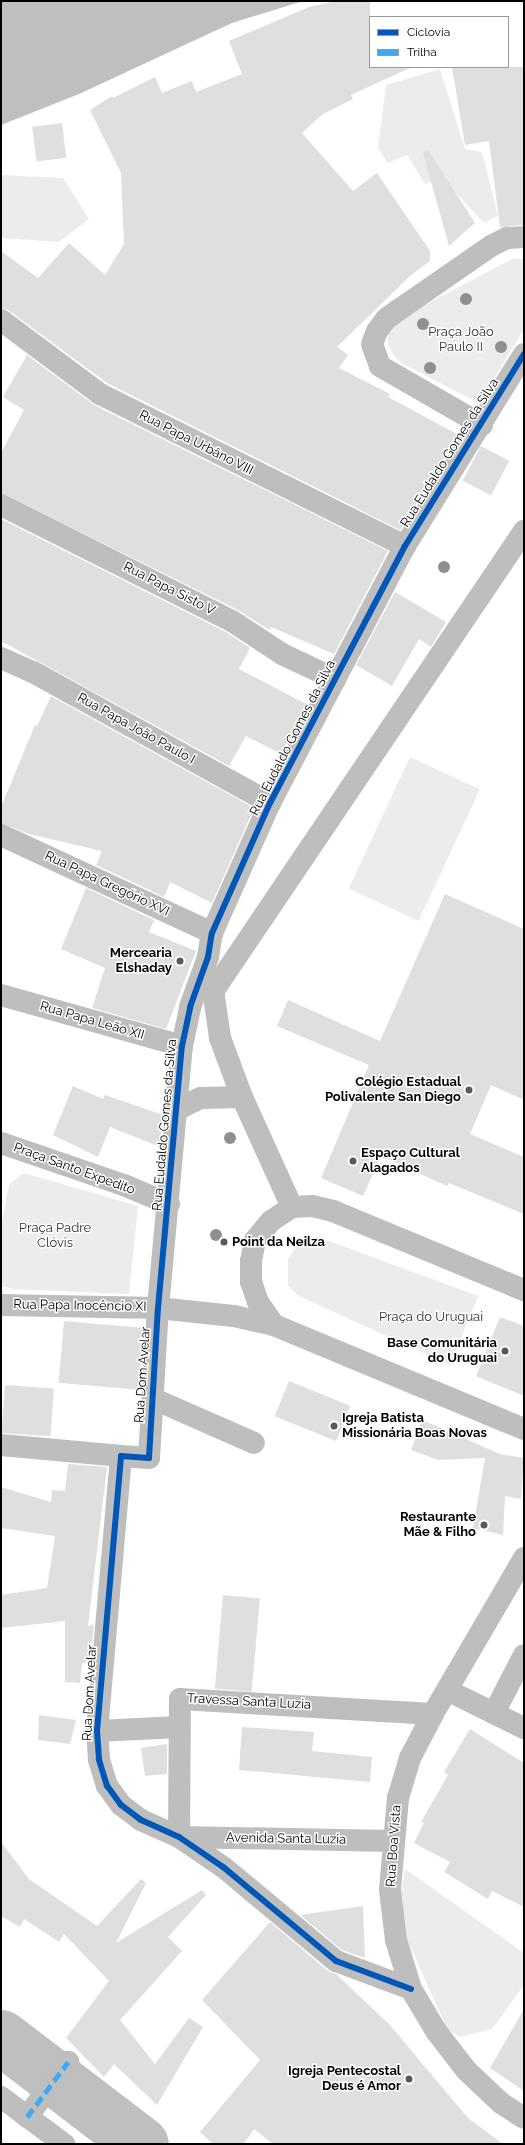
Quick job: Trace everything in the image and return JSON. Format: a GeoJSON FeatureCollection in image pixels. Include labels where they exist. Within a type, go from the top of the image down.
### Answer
{"type":"FeatureCollection","features":[{"type":"Feature","properties":{"kind":"street"},"geometry":{"type":"LineString","coordinates":[[482,425],[391,374],[380,366],[372,344],[377,331],[386,319],[400,309],[491,246],[507,238],[524,237]]}},
{"type":"Feature","properties":{"kind":"street","name":"Rua Papa Urbâno VIII"},"geometry":{"type":"LineString","coordinates":[[1,320],[100,394],[405,546]]}},
{"type":"Feature","properties":{"kind":"street","name":"Rua Eudaldo Gomes da Silva"},"geometry":{"type":"LineString","coordinates":[[158,1308],[169,1204],[182,1046],[190,1007],[208,957],[212,934],[270,803],[405,546],[482,425],[524,354]]}},
{"type":"Feature","properties":{"kind":"street","name":"Rua Papa Sisto V"},"geometry":{"type":"LineString","coordinates":[[1,505],[232,621],[282,654],[335,679]]}},
{"type":"Feature","properties":{"kind":"street"},"geometry":{"type":"LineString","coordinates":[[214,990],[524,531]]}},
{"type":"Feature","properties":{"kind":"street","name":"Rua Papa João Paulo I"},"geometry":{"type":"LineString","coordinates":[[1,658],[33,672],[270,803]]}},
{"type":"Feature","properties":{"kind":"street","name":"Rua Papa Gregório XVI"},"geometry":{"type":"LineString","coordinates":[[1,835],[212,934]]}},
{"type":"Feature","properties":{"kind":"street","name":"Rua Eudaldo Gomes da Silva"},"geometry":{"type":"LineString","coordinates":[[208,957],[220,1038],[242,1097],[292,1207]]}},
{"type":"Feature","properties":{"kind":"street","name":"Rua Papa Leão XII"},"geometry":{"type":"LineString","coordinates":[[1,995],[182,1046]]}},
{"type":"Feature","properties":{"kind":"street"},"geometry":{"type":"LineString","coordinates":[[176,1110],[202,1098],[242,1097]]}},
{"type":"Feature","properties":{"kind":"street","name":"Praça Santo Expedito"},"geometry":{"type":"LineString","coordinates":[[1,1143],[124,1185],[169,1204]]}},
{"type":"Feature","properties":{"kind":"street"},"geometry":{"type":"LineString","coordinates":[[274,1325],[258,1302],[251,1282],[251,1261],[255,1240],[271,1221],[292,1207],[312,1206],[333,1211],[524,1290]]}},
{"type":"Feature","properties":{"kind":"street","name":"Rua Papa Inocêncio XI"},"geometry":{"type":"LineString","coordinates":[[1,1304],[158,1308]]}},
{"type":"Feature","properties":{"kind":"street"},"geometry":{"type":"LineString","coordinates":[[158,1308],[234,1316],[274,1325],[524,1429]]}},
{"type":"Feature","properties":{"kind":"street","name":"Rua Dom Avelar"},"geometry":{"type":"LineString","coordinates":[[158,1308],[154,1399],[148,1458],[121,1456],[97,1731],[98,1759],[107,1786],[122,1805],[141,1820],[179,1837],[223,1867],[336,1961],[411,1989]]}},
{"type":"Feature","properties":{"kind":"street"},"geometry":{"type":"LineString","coordinates":[[154,1399],[254,1443]]}},
{"type":"Feature","properties":{"kind":"street"},"geometry":{"type":"LineString","coordinates":[[1,1445],[121,1456]]}},
{"type":"Feature","properties":{"kind":"street","name":"Rua Boa Vista"},"geometry":{"type":"LineString","coordinates":[[524,1558],[433,1714],[410,1758],[400,1791],[392,1841],[390,1890],[396,1940],[411,1989],[436,2031],[466,2070],[501,2103],[524,2118]]}},
{"type":"Feature","properties":{"kind":"street"},"geometry":{"type":"LineString","coordinates":[[494,1713],[524,1656]]}},
{"type":"Feature","properties":{"kind":"street"},"geometry":{"type":"LineString","coordinates":[[447,1690],[524,1728]]}},
{"type":"Feature","properties":{"kind":"street","name":"Travessa Santa Luzia"},"geometry":{"type":"LineString","coordinates":[[179,1837],[180,1699],[433,1714]]}},
{"type":"Feature","properties":{"kind":"street"},"geometry":{"type":"LineString","coordinates":[[97,1731],[179,1727]]}},
{"type":"Feature","properties":{"kind":"street","name":"Avenida Santa Luzia"},"geometry":{"type":"LineString","coordinates":[[179,1837],[392,1841]]}},
{"type":"Feature","properties":{"kind":"street"},"geometry":{"type":"LineString","coordinates":[[27,2117],[68,2062]]}},
{"type":"Feature","properties":{"kind":"street"},"geometry":{"type":"LineString","coordinates":[[1,2097],[64,2144]]}},
{"type":"Feature","properties":{"kind":"green space"},"geometry":{"type":"Polygon","coordinates":[[[440,69],[465,149],[482,152],[498,216],[484,223],[442,178],[425,184],[407,155],[387,163],[378,147],[386,85],[440,69]]]}},
{"type":"Feature","properties":{"kind":"green space"},"geometry":{"type":"Polygon","coordinates":[[[1,175],[63,178],[89,219],[59,242],[2,238],[1,175]]]}},
{"type":"Feature","properties":{"kind":"green space","name":"Praça João Paulo II"},"geometry":{"type":"Polygon","coordinates":[[[512,259],[524,259],[524,329],[479,403],[403,364],[394,356],[388,345],[388,335],[392,326],[400,318],[512,259]]]}},
{"type":"Feature","properties":{"kind":"green space"},"geometry":{"type":"Polygon","coordinates":[[[410,757],[480,790],[419,921],[349,888],[410,757]]]}},
{"type":"Feature","properties":{"kind":"green space","name":"Praça Padre Clóvis"},"geometry":{"type":"Polygon","coordinates":[[[24,1173],[138,1206],[129,1294],[11,1289],[1,1285],[1,1226],[9,1184],[24,1173]]]}},
{"type":"Feature","properties":{"kind":"green space","name":"Praça do Uruguai"},"geometry":{"type":"Polygon","coordinates":[[[308,1237],[321,1238],[478,1296],[450,1365],[299,1296],[288,1286],[288,1258],[297,1246],[308,1237]]]}},
{"type":"Feature","properties":{"kind":"green space"},"geometry":{"type":"Polygon","coordinates":[[[405,1869],[524,1953],[524,1985],[492,2029],[460,2037],[447,2029],[402,1928],[400,1903],[405,1869]]]}},
{"type":"Feature","properties":{"kind":"shaded area"},"geometry":{"type":"Polygon","coordinates":[[[1,1],[303,1],[232,23],[79,94],[1,125],[1,1]]]}},
{"type":"Feature","properties":{"kind":"building"},"geometry":{"type":"Polygon","coordinates":[[[336,1],[370,1],[369,68],[410,68],[351,95],[353,99],[323,114],[302,133],[353,191],[377,173],[430,251],[430,261],[411,275],[337,347],[348,355],[339,368],[390,394],[388,397],[459,435],[400,530],[107,383],[8,310],[1,308],[1,251],[38,278],[69,243],[105,275],[124,244],[121,173],[90,110],[112,96],[113,98],[155,77],[162,93],[192,81],[196,92],[242,74],[229,41],[309,7],[336,1]]]}},
{"type":"Feature","properties":{"kind":"building"},"geometry":{"type":"Polygon","coordinates":[[[524,67],[524,225],[500,227],[489,141],[465,145],[452,68],[524,67]]]}},
{"type":"Feature","properties":{"kind":"building"},"geometry":{"type":"Polygon","coordinates":[[[62,123],[66,158],[36,161],[32,127],[62,123]]]}},
{"type":"Feature","properties":{"kind":"building"},"geometry":{"type":"Polygon","coordinates":[[[428,150],[475,223],[449,246],[423,153],[428,150]]]}},
{"type":"Feature","properties":{"kind":"building"},"geometry":{"type":"Polygon","coordinates":[[[27,355],[94,405],[388,551],[334,654],[271,627],[270,630],[238,610],[1,493],[1,453],[24,410],[3,397],[27,355]]]}},
{"type":"Feature","properties":{"kind":"building"},"geometry":{"type":"Polygon","coordinates":[[[481,446],[509,461],[491,495],[463,480],[481,446]]]}},
{"type":"Feature","properties":{"kind":"building"},"geometry":{"type":"Polygon","coordinates":[[[1,519],[226,632],[250,648],[239,669],[308,705],[281,754],[246,736],[229,766],[1,641],[1,519]]]}},
{"type":"Feature","properties":{"kind":"building"},"geometry":{"type":"Polygon","coordinates":[[[395,592],[446,622],[431,647],[419,639],[392,686],[356,665],[395,592]]]}},
{"type":"Feature","properties":{"kind":"building"},"geometry":{"type":"Polygon","coordinates":[[[51,696],[254,808],[212,903],[170,882],[164,897],[96,865],[102,851],[29,834],[1,823],[1,807],[35,725],[37,726],[51,696]]]}},
{"type":"Feature","properties":{"kind":"building"},"geometry":{"type":"Polygon","coordinates":[[[86,888],[154,920],[149,932],[196,951],[166,1029],[92,1008],[105,968],[61,949],[86,888]]]}},
{"type":"Feature","properties":{"kind":"building"},"geometry":{"type":"Polygon","coordinates":[[[445,894],[524,929],[524,1100],[491,1085],[470,1134],[524,1157],[524,1214],[449,1183],[447,1186],[381,1156],[363,1196],[321,1178],[369,1065],[277,1026],[288,1000],[380,1041],[445,894]]]}},
{"type":"Feature","properties":{"kind":"building"},"geometry":{"type":"Polygon","coordinates":[[[73,1086],[103,1099],[105,1095],[163,1115],[160,1147],[110,1127],[98,1157],[53,1135],[73,1086]]]}},
{"type":"Feature","properties":{"kind":"building","name":"Base Comunitária do Uruguai"},"geometry":{"type":"Polygon","coordinates":[[[500,1317],[524,1326],[524,1396],[476,1376],[500,1317]]]}},
{"type":"Feature","properties":{"kind":"building"},"geometry":{"type":"Polygon","coordinates":[[[64,1321],[144,1328],[138,1390],[59,1383],[64,1321]]]}},
{"type":"Feature","properties":{"kind":"building"},"geometry":{"type":"Polygon","coordinates":[[[289,1381],[350,1406],[336,1441],[275,1416],[289,1381]]]}},
{"type":"Feature","properties":{"kind":"building"},"geometry":{"type":"Polygon","coordinates":[[[5,1385],[54,1388],[51,1436],[2,1433],[5,1385]]]}},
{"type":"Feature","properties":{"kind":"building"},"geometry":{"type":"Polygon","coordinates":[[[422,1420],[500,1454],[524,1458],[521,1499],[505,1496],[503,1535],[473,1528],[485,1458],[438,1460],[411,1450],[422,1420]]]}},
{"type":"Feature","properties":{"kind":"building"},"geometry":{"type":"Polygon","coordinates":[[[68,1464],[107,1467],[88,1626],[94,1625],[90,1662],[82,1663],[80,1683],[65,1682],[65,1621],[1,1628],[1,1595],[47,1588],[55,1536],[1,1528],[1,1487],[51,1502],[52,1490],[65,1491],[68,1464]]]}},
{"type":"Feature","properties":{"kind":"building"},"geometry":{"type":"Polygon","coordinates":[[[223,1595],[260,1598],[252,1692],[215,1689],[223,1595]]]}},
{"type":"Feature","properties":{"kind":"building"},"geometry":{"type":"Polygon","coordinates":[[[39,1715],[76,1720],[70,1744],[38,1740],[39,1715]]]}},
{"type":"Feature","properties":{"kind":"building"},"geometry":{"type":"Polygon","coordinates":[[[242,1727],[314,1732],[312,1751],[372,1757],[370,1782],[239,1770],[242,1727]]]}},
{"type":"Feature","properties":{"kind":"building"},"geometry":{"type":"Polygon","coordinates":[[[470,1729],[524,1763],[524,1907],[492,1891],[488,1899],[444,1872],[450,1862],[414,1843],[424,1823],[421,1822],[448,1775],[444,1772],[470,1729]]]}},
{"type":"Feature","properties":{"kind":"building"},"geometry":{"type":"Polygon","coordinates":[[[167,1744],[167,1774],[145,1776],[141,1748],[167,1744]]]}},
{"type":"Feature","properties":{"kind":"building"},"geometry":{"type":"Polygon","coordinates":[[[1,1842],[29,1879],[97,1926],[141,1879],[146,1883],[116,1943],[202,1890],[206,1895],[168,1937],[182,1951],[120,2020],[155,2064],[189,2018],[203,2027],[157,2105],[114,2064],[104,2077],[66,2038],[109,1981],[64,1934],[59,1942],[24,1919],[20,1927],[1,1916],[1,1842]]]}},
{"type":"Feature","properties":{"kind":"building"},"geometry":{"type":"Polygon","coordinates":[[[363,1906],[365,1958],[342,1950],[300,1915],[363,1906]]]}},
{"type":"Feature","properties":{"kind":"building"},"geometry":{"type":"Polygon","coordinates":[[[270,1922],[328,1971],[336,1974],[389,2024],[468,2118],[503,2144],[273,2144],[254,2129],[244,2144],[213,2144],[200,2132],[260,2060],[202,2000],[270,1922]]]}},
{"type":"Feature","properties":{"kind":"building"},"geometry":{"type":"Polygon","coordinates":[[[524,2009],[524,2091],[490,2068],[524,2009]]]}},
{"type":"Feature","properties":{"kind":"waterway"},"geometry":{"type":"LineString","coordinates":[[1,2037],[141,2144]]}},
{"type":"Feature","properties":{"kind":"marked path"},"geometry":{"type":"LineString","coordinates":[[27,2117],[68,2062]]}},
{"type":"Feature","properties":{"kind":"cycle path"},"geometry":{"type":"LineString","coordinates":[[411,1989],[336,1961],[223,1867],[179,1837],[141,1820],[121,1805],[107,1786],[99,1759],[97,1731],[121,1456],[149,1458],[158,1308],[182,1046],[190,1007],[208,957],[212,933],[270,803],[405,546],[524,354]]}},
{"type":"Feature","properties":{"kind":"place","name":"Mercearia Elshaday"},"geometry":{"type":"Point","coordinates":[180,961]}},
{"type":"Feature","properties":{"kind":"place","name":"Colégio Estadual Polivalente San Diego"},"geometry":{"type":"Point","coordinates":[469,1090]}},
{"type":"Feature","properties":{"kind":"place","name":"Espaço Cultural Alagados"},"geometry":{"type":"Point","coordinates":[353,1161]}},
{"type":"Feature","properties":{"kind":"place","name":"Point da Neilza"},"geometry":{"type":"Point","coordinates":[224,1242]}},
{"type":"Feature","properties":{"kind":"place","name":"Base Comunitária do Uruguai"},"geometry":{"type":"Point","coordinates":[505,1351]}},
{"type":"Feature","properties":{"kind":"place","name":"Igreja Batista Missionária Boas Novas"},"geometry":{"type":"Point","coordinates":[334,1426]}},
{"type":"Feature","properties":{"kind":"place","name":"Restaurante Mãe & Filho"},"geometry":{"type":"Point","coordinates":[484,1525]}},
{"type":"Feature","properties":{"kind":"place","name":"Igreja Pentecostal Deus é Amor"},"geometry":{"type":"Point","coordinates":[409,2079]}}]}
